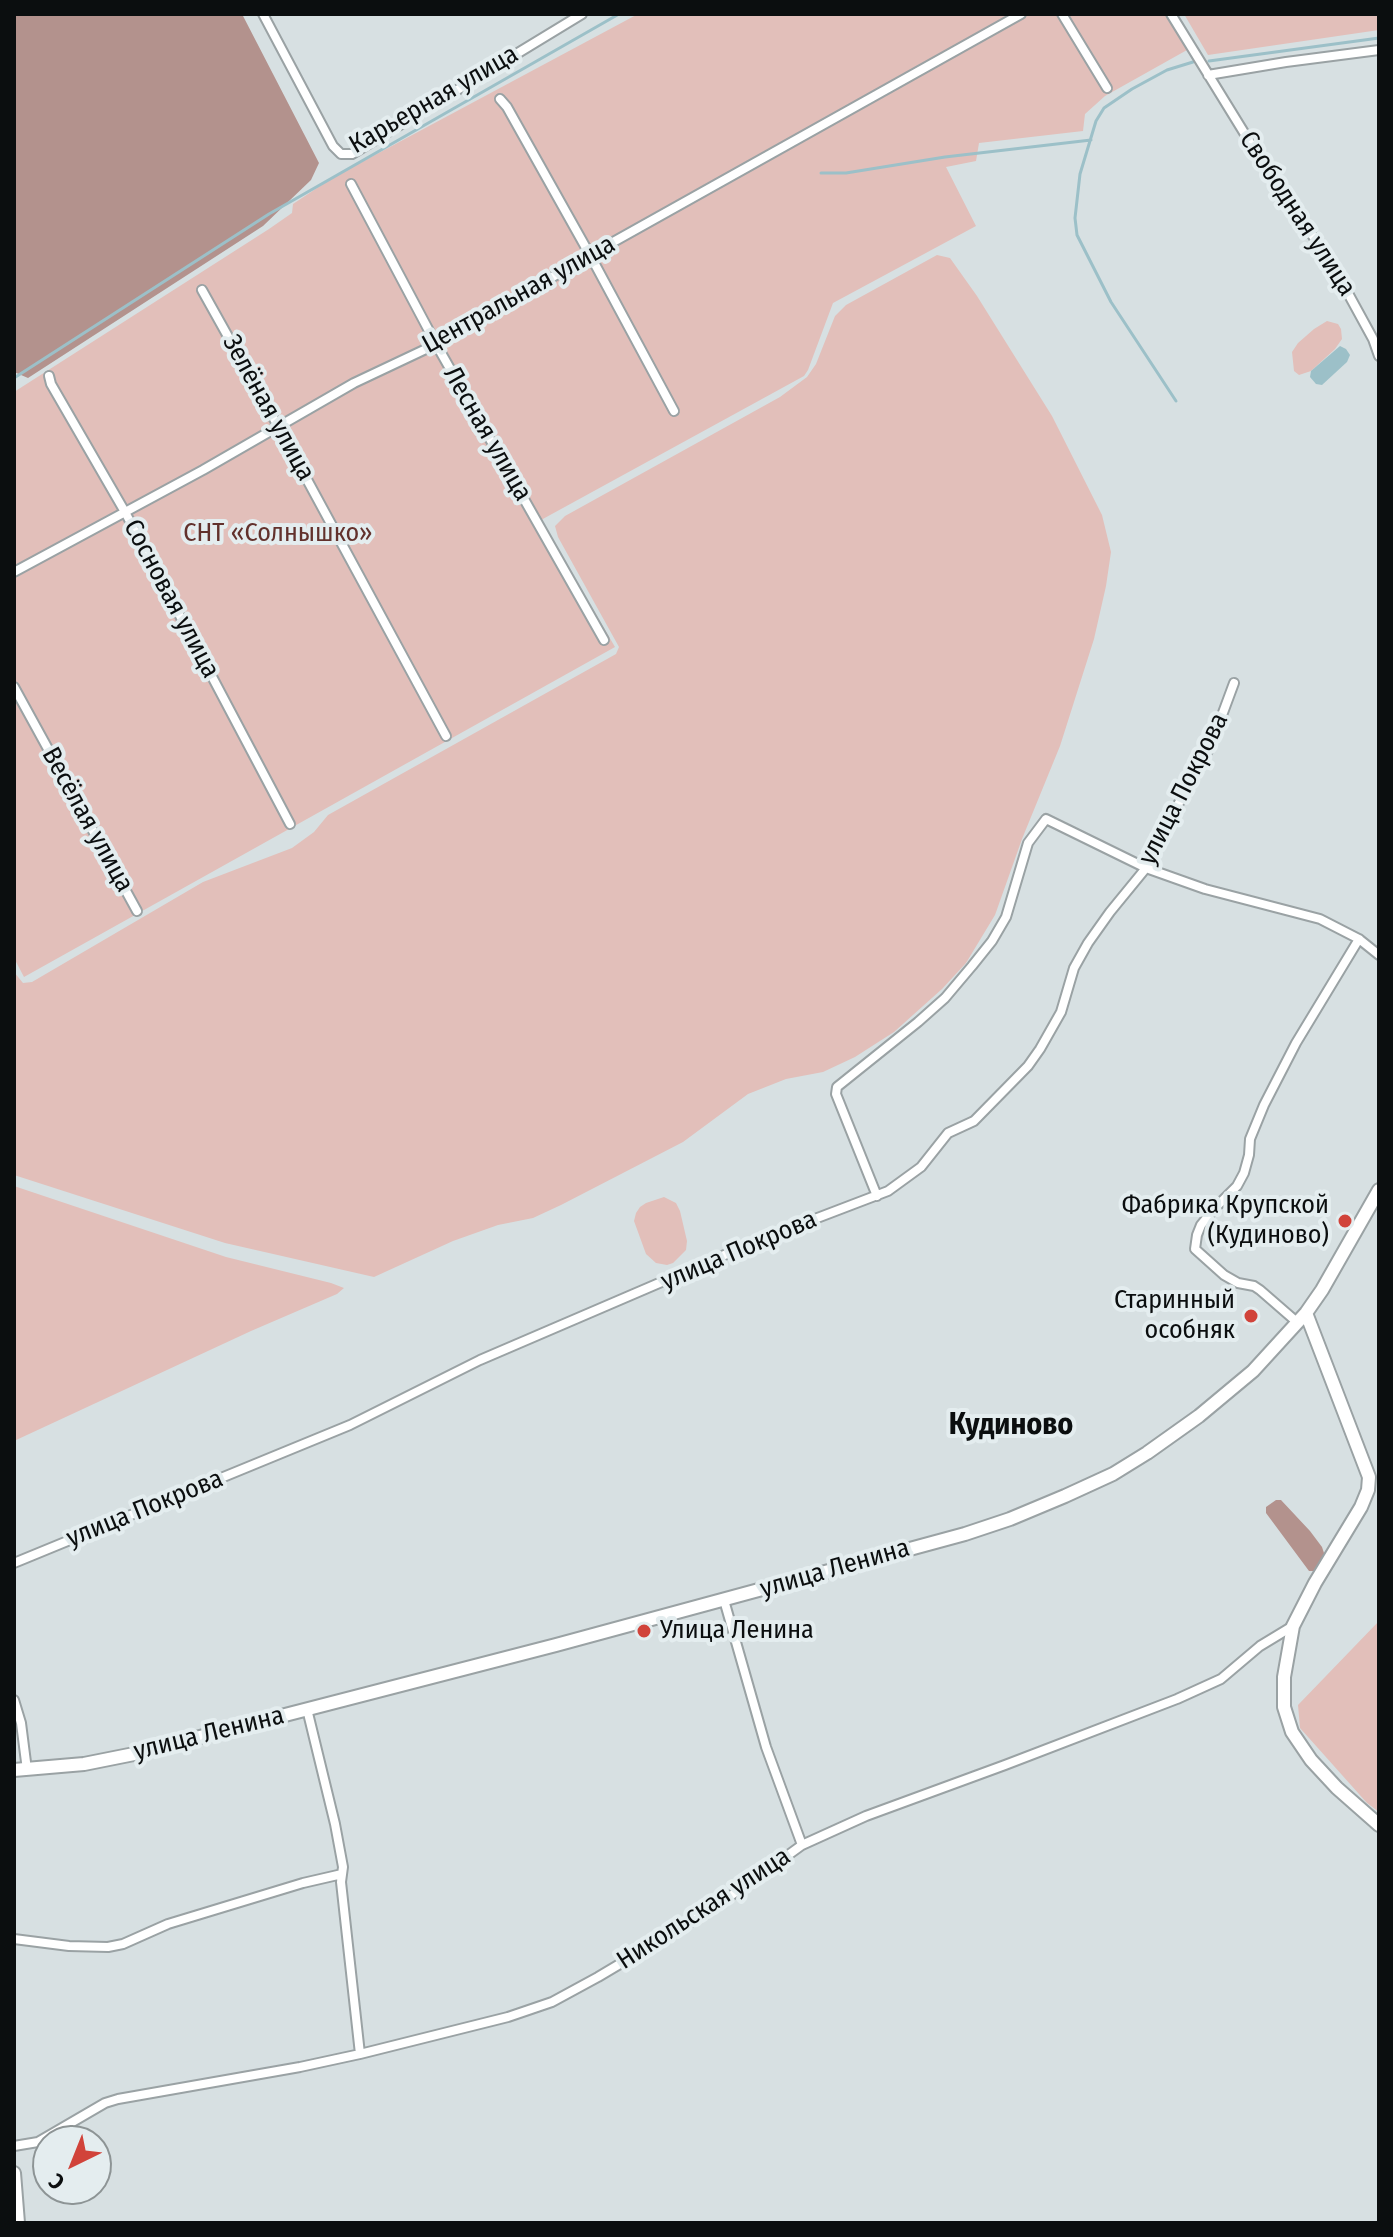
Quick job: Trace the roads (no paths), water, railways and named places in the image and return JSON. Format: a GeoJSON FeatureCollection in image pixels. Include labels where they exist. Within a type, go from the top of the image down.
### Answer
{"type":"FeatureCollection","features":[{"type":"Feature","properties":{"kind":"main road","name":"улица Ленина"},"geometry":{"type":"LineString","coordinates":[[20,1770],[84,1764],[134,1754],[724,1600],[1010,1519],[1101,1479],[1147,1453],[1199,1416],[1253,1371],[1302,1318],[1322,1290],[1379,1190]]}},
{"type":"Feature","properties":{"kind":"main road"},"geometry":{"type":"LineString","coordinates":[[1302,1318],[1369,1477],[1361,1507],[1293,1626],[1284,1677],[1286,1718],[1311,1760],[1379,1825]]}},
{"type":"Feature","properties":{"kind":"main road"},"geometry":{"type":"LineString","coordinates":[[14,2173],[18,2223]]}},
{"type":"Feature","properties":{"kind":"street","name":"Карьерная улица"},"geometry":{"type":"LineString","coordinates":[[263,14],[333,146],[341,154],[352,154],[582,14]]}},
{"type":"Feature","properties":{"kind":"street","name":"Центральная улица"},"geometry":{"type":"LineString","coordinates":[[14,572],[203,470],[354,383],[436,344],[1021,14]]}},
{"type":"Feature","properties":{"kind":"street"},"geometry":{"type":"LineString","coordinates":[[1062,14],[1107,88]]}},
{"type":"Feature","properties":{"kind":"street","name":"Свободная улица"},"geometry":{"type":"LineString","coordinates":[[1171,14],[1259,157],[1332,264],[1376,336],[1379,356]]}},
{"type":"Feature","properties":{"kind":"street"},"geometry":{"type":"LineString","coordinates":[[1208,75],[1379,50]]}},
{"type":"Feature","properties":{"kind":"street"},"geometry":{"type":"LineString","coordinates":[[500,99],[590,255],[674,411]]}},
{"type":"Feature","properties":{"kind":"street","name":"Лесная улица"},"geometry":{"type":"LineString","coordinates":[[351,184],[436,344],[604,640]]}},
{"type":"Feature","properties":{"kind":"street","name":"Зелёная улица"},"geometry":{"type":"LineString","coordinates":[[202,290],[446,736]]}},
{"type":"Feature","properties":{"kind":"street","name":"Сосновая улица"},"geometry":{"type":"LineString","coordinates":[[49,376],[125,512],[290,824]]}},
{"type":"Feature","properties":{"kind":"street","name":"улица Покрова"},"geometry":{"type":"LineString","coordinates":[[14,1563],[350,1425],[480,1360],[757,1241],[888,1191],[921,1167],[948,1133],[974,1121],[1028,1066],[1061,1012],[1074,968],[1088,943],[1146,868],[1211,745],[1234,683]]}},
{"type":"Feature","properties":{"kind":"street","name":"Весёлая улица"},"geometry":{"type":"LineString","coordinates":[[14,687],[137,911]]}},
{"type":"Feature","properties":{"kind":"street"},"geometry":{"type":"LineString","coordinates":[[877,1196],[836,1094],[837,1087],[945,998],[992,941],[1006,917],[1028,843],[1046,819],[1146,868],[1205,889],[1320,919],[1359,939],[1379,955]]}},
{"type":"Feature","properties":{"kind":"street"},"geometry":{"type":"LineString","coordinates":[[1302,1318],[1254,1286],[1238,1283],[1224,1275],[1195,1249],[1197,1235],[1214,1209],[1237,1186],[1246,1164],[1250,1139],[1264,1105],[1296,1043],[1359,939]]}},
{"type":"Feature","properties":{"kind":"street"},"geometry":{"type":"LineString","coordinates":[[724,1600],[766,1747],[802,1845]]}},
{"type":"Feature","properties":{"kind":"street","name":"Никольская улица"},"geometry":{"type":"LineString","coordinates":[[14,2146],[38,2142],[105,2103],[118,2099],[360,2054],[508,2017],[552,2002],[692,1921],[802,1845],[866,1816],[1019,1760],[1210,1684],[1235,1670],[1260,1646],[1293,1626]]}},
{"type":"Feature","properties":{"kind":"street"},"geometry":{"type":"LineString","coordinates":[[14,1700],[21,1723],[20,1770]]}},
{"type":"Feature","properties":{"kind":"street"},"geometry":{"type":"LineString","coordinates":[[307,1709],[343,1867],[341,1882],[360,2054]]}},
{"type":"Feature","properties":{"kind":"street"},"geometry":{"type":"LineString","coordinates":[[14,1939],[108,1947],[123,1944],[183,1919],[342,1874]]}},
{"type":"Feature","properties":{"kind":"water"},"geometry":{"type":"Polygon","coordinates":[[[1340,346],[1350,355],[1347,362],[1322,385],[1316,384],[1310,377],[1311,371],[1340,346]]]}},
{"type":"Feature","properties":{"kind":"waterway"},"geometry":{"type":"LineString","coordinates":[[14,378],[269,214],[619,14]]}},
{"type":"Feature","properties":{"kind":"waterway"},"geometry":{"type":"LineString","coordinates":[[1209,61],[1379,38]]}},
{"type":"Feature","properties":{"kind":"waterway"},"geometry":{"type":"LineString","coordinates":[[1176,401],[1111,302],[1077,235],[1075,218],[1080,174],[1096,121],[1104,108],[1167,70],[1193,62]]}},
{"type":"Feature","properties":{"kind":"waterway"},"geometry":{"type":"LineString","coordinates":[[821,173],[846,173],[945,157],[1091,140]]}},
{"type":"Feature","properties":{"kind":"place","name":"Фабрика Крупской (Кудиново)"},"geometry":{"type":"Point","coordinates":[1345,1221]}},
{"type":"Feature","properties":{"kind":"place","name":"Старинный особняк"},"geometry":{"type":"Point","coordinates":[1251,1316]}},
{"type":"Feature","properties":{"kind":"place","name":"Улица Ленина"},"geometry":{"type":"Point","coordinates":[644,1631]}},
{"type":"Feature","properties":{"kind":"district","name":"Кудиново"},"geometry":{"type":"Point","coordinates":[1011,1426]}},
{"type":"Feature","properties":{"kind":"park label","name":"СНТ «Солнышко»"},"geometry":{"type":"Point","coordinates":[278,534]}}]}
